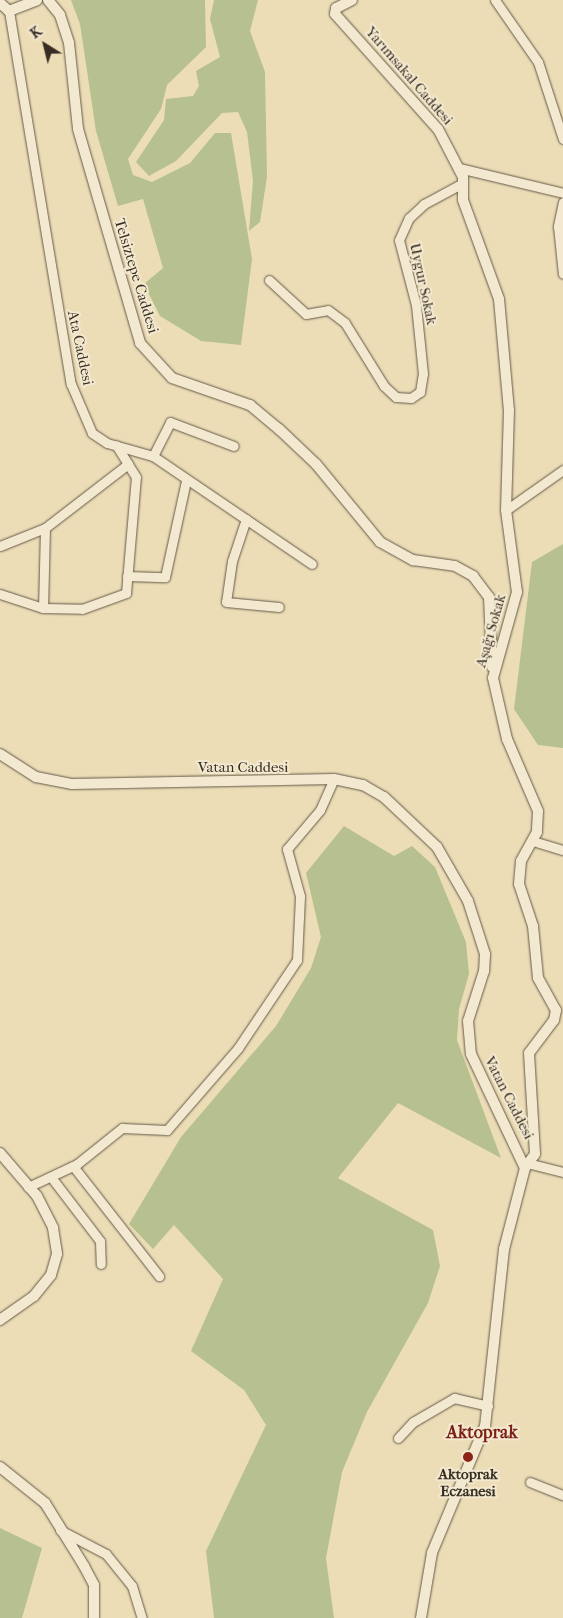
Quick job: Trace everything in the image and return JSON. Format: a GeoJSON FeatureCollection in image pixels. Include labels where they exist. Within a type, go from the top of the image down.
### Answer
{"type":"FeatureCollection","features":[{"type":"Feature","properties":{"kind":"street"},"geometry":{"type":"LineString","coordinates":[[0,2],[9,11],[37,0]]}},
{"type":"Feature","properties":{"kind":"street","name":"Telsiztepe Caddesi"},"geometry":{"type":"LineString","coordinates":[[48,0],[60,14],[68,43],[78,130],[128,312],[144,350],[172,378],[250,405],[316,464],[380,542],[413,560],[455,566],[473,576],[489,597],[493,678]]}},
{"type":"Feature","properties":{"kind":"street","name":"Yarımsakal Caddesi"},"geometry":{"type":"LineString","coordinates":[[352,0],[336,8],[335,14],[438,129],[459,168],[463,183],[463,200],[499,299],[500,328]]}},
{"type":"Feature","properties":{"kind":"street"},"geometry":{"type":"LineString","coordinates":[[495,0],[538,62],[563,139]]}},
{"type":"Feature","properties":{"kind":"street","name":"Ata Caddesi"},"geometry":{"type":"LineString","coordinates":[[9,11],[71,384],[92,433],[116,445],[153,456],[186,481],[312,564]]}},
{"type":"Feature","properties":{"kind":"street"},"geometry":{"type":"LineString","coordinates":[[459,168],[563,193]]}},
{"type":"Feature","properties":{"kind":"street","name":"Uygur Sokak"},"geometry":{"type":"LineString","coordinates":[[269,280],[306,314],[328,310],[345,323],[384,386],[396,397],[411,398],[420,392],[423,374],[416,305],[399,240],[402,228],[424,204],[463,183]]}},
{"type":"Feature","properties":{"kind":"street"},"geometry":{"type":"LineString","coordinates":[[563,202],[558,210],[563,274]]}},
{"type":"Feature","properties":{"kind":"street","name":"Aşağı Sokak"},"geometry":{"type":"LineString","coordinates":[[500,328],[509,410],[506,510],[517,592],[493,678],[502,723],[538,811],[533,841],[522,861],[519,884],[533,926],[538,978],[556,1010],[554,1020],[528,1061],[536,1122],[528,1166]]}},
{"type":"Feature","properties":{"kind":"street"},"geometry":{"type":"LineString","coordinates":[[153,456],[170,422],[234,446]]}},
{"type":"Feature","properties":{"kind":"street"},"geometry":{"type":"LineString","coordinates":[[0,594],[43,608],[82,609],[112,600],[126,593],[136,478],[116,445]]}},
{"type":"Feature","properties":{"kind":"street"},"geometry":{"type":"LineString","coordinates":[[0,546],[45,528],[128,464]]}},
{"type":"Feature","properties":{"kind":"street"},"geometry":{"type":"LineString","coordinates":[[506,510],[563,470]]}},
{"type":"Feature","properties":{"kind":"street"},"geometry":{"type":"LineString","coordinates":[[127,576],[165,577],[186,481]]}},
{"type":"Feature","properties":{"kind":"street"},"geometry":{"type":"LineString","coordinates":[[246,519],[232,561],[226,602],[279,607]]}},
{"type":"Feature","properties":{"kind":"street"},"geometry":{"type":"LineString","coordinates":[[43,608],[45,528]]}},
{"type":"Feature","properties":{"kind":"street","name":"Vatan Caddesi"},"geometry":{"type":"LineString","coordinates":[[0,754],[30,774],[72,784],[334,779],[363,785],[413,821],[437,848],[464,893],[485,954],[484,971],[468,1021],[471,1054],[528,1166]]}},
{"type":"Feature","properties":{"kind":"street"},"geometry":{"type":"LineString","coordinates":[[28,1187],[73,1166],[122,1128],[167,1130],[238,1048],[297,960],[301,938],[300,896],[287,849],[320,810],[334,779]]}},
{"type":"Feature","properties":{"kind":"street"},"geometry":{"type":"LineString","coordinates":[[533,841],[563,850]]}},
{"type":"Feature","properties":{"kind":"street"},"geometry":{"type":"LineString","coordinates":[[0,1320],[34,1296],[51,1275],[58,1254],[52,1228],[28,1187],[1,1158]]}},
{"type":"Feature","properties":{"kind":"street"},"geometry":{"type":"LineString","coordinates":[[73,1166],[159,1276]]}},
{"type":"Feature","properties":{"kind":"street"},"geometry":{"type":"LineString","coordinates":[[421,1618],[432,1553],[479,1449],[488,1406],[504,1249],[528,1166],[563,1172]]}},
{"type":"Feature","properties":{"kind":"street"},"geometry":{"type":"LineString","coordinates":[[51,1177],[100,1241],[101,1264]]}},
{"type":"Feature","properties":{"kind":"street"},"geometry":{"type":"LineString","coordinates":[[398,1438],[413,1422],[454,1398],[488,1406]]}},
{"type":"Feature","properties":{"kind":"street"},"geometry":{"type":"LineString","coordinates":[[0,1467],[45,1503],[94,1585],[94,1618]]}},
{"type":"Feature","properties":{"kind":"street"},"geometry":{"type":"LineString","coordinates":[[530,1482],[563,1495]]}},
{"type":"Feature","properties":{"kind":"street"},"geometry":{"type":"LineString","coordinates":[[60,1530],[106,1554],[132,1586],[142,1618]]}},
{"type":"Feature","properties":{"kind":"green space"},"geometry":{"type":"Polygon","coordinates":[[[71,0],[205,0],[206,47],[167,85],[161,109],[128,159],[133,175],[152,182],[190,163],[215,133],[231,133],[252,259],[241,345],[201,341],[160,316],[144,284],[163,268],[143,199],[118,206],[96,131],[80,24],[71,0]]]}},
{"type":"Feature","properties":{"kind":"green space"},"geometry":{"type":"Polygon","coordinates":[[[214,0],[258,0],[250,31],[265,72],[267,177],[260,222],[249,231],[253,181],[247,132],[238,112],[222,113],[176,161],[149,176],[136,162],[164,120],[166,99],[193,96],[199,86],[196,71],[220,57],[210,19],[214,0]]]}},
{"type":"Feature","properties":{"kind":"green space"},"geometry":{"type":"Polygon","coordinates":[[[563,544],[563,748],[538,745],[514,709],[532,562],[563,544]]]}},
{"type":"Feature","properties":{"kind":"green space"},"geometry":{"type":"Polygon","coordinates":[[[344,826],[394,856],[412,846],[435,867],[466,942],[469,974],[459,1009],[457,1040],[501,1158],[398,1103],[338,1178],[433,1230],[440,1266],[428,1303],[367,1412],[342,1472],[326,1558],[334,1618],[214,1618],[206,1551],[266,1425],[244,1390],[191,1351],[223,1279],[174,1225],[153,1249],[129,1224],[181,1137],[276,1026],[311,968],[321,937],[306,873],[344,826]]]}},
{"type":"Feature","properties":{"kind":"green space"},"geometry":{"type":"Polygon","coordinates":[[[0,1528],[42,1548],[22,1618],[0,1618],[0,1528]]]}},
{"type":"Feature","properties":{"kind":"place","name":"Aktoprak Eczanesi"},"geometry":{"type":"Point","coordinates":[468,1457]}},
{"type":"Feature","properties":{"kind":"district","name":"Aktoprak"},"geometry":{"type":"Point","coordinates":[482,1433]}}]}
